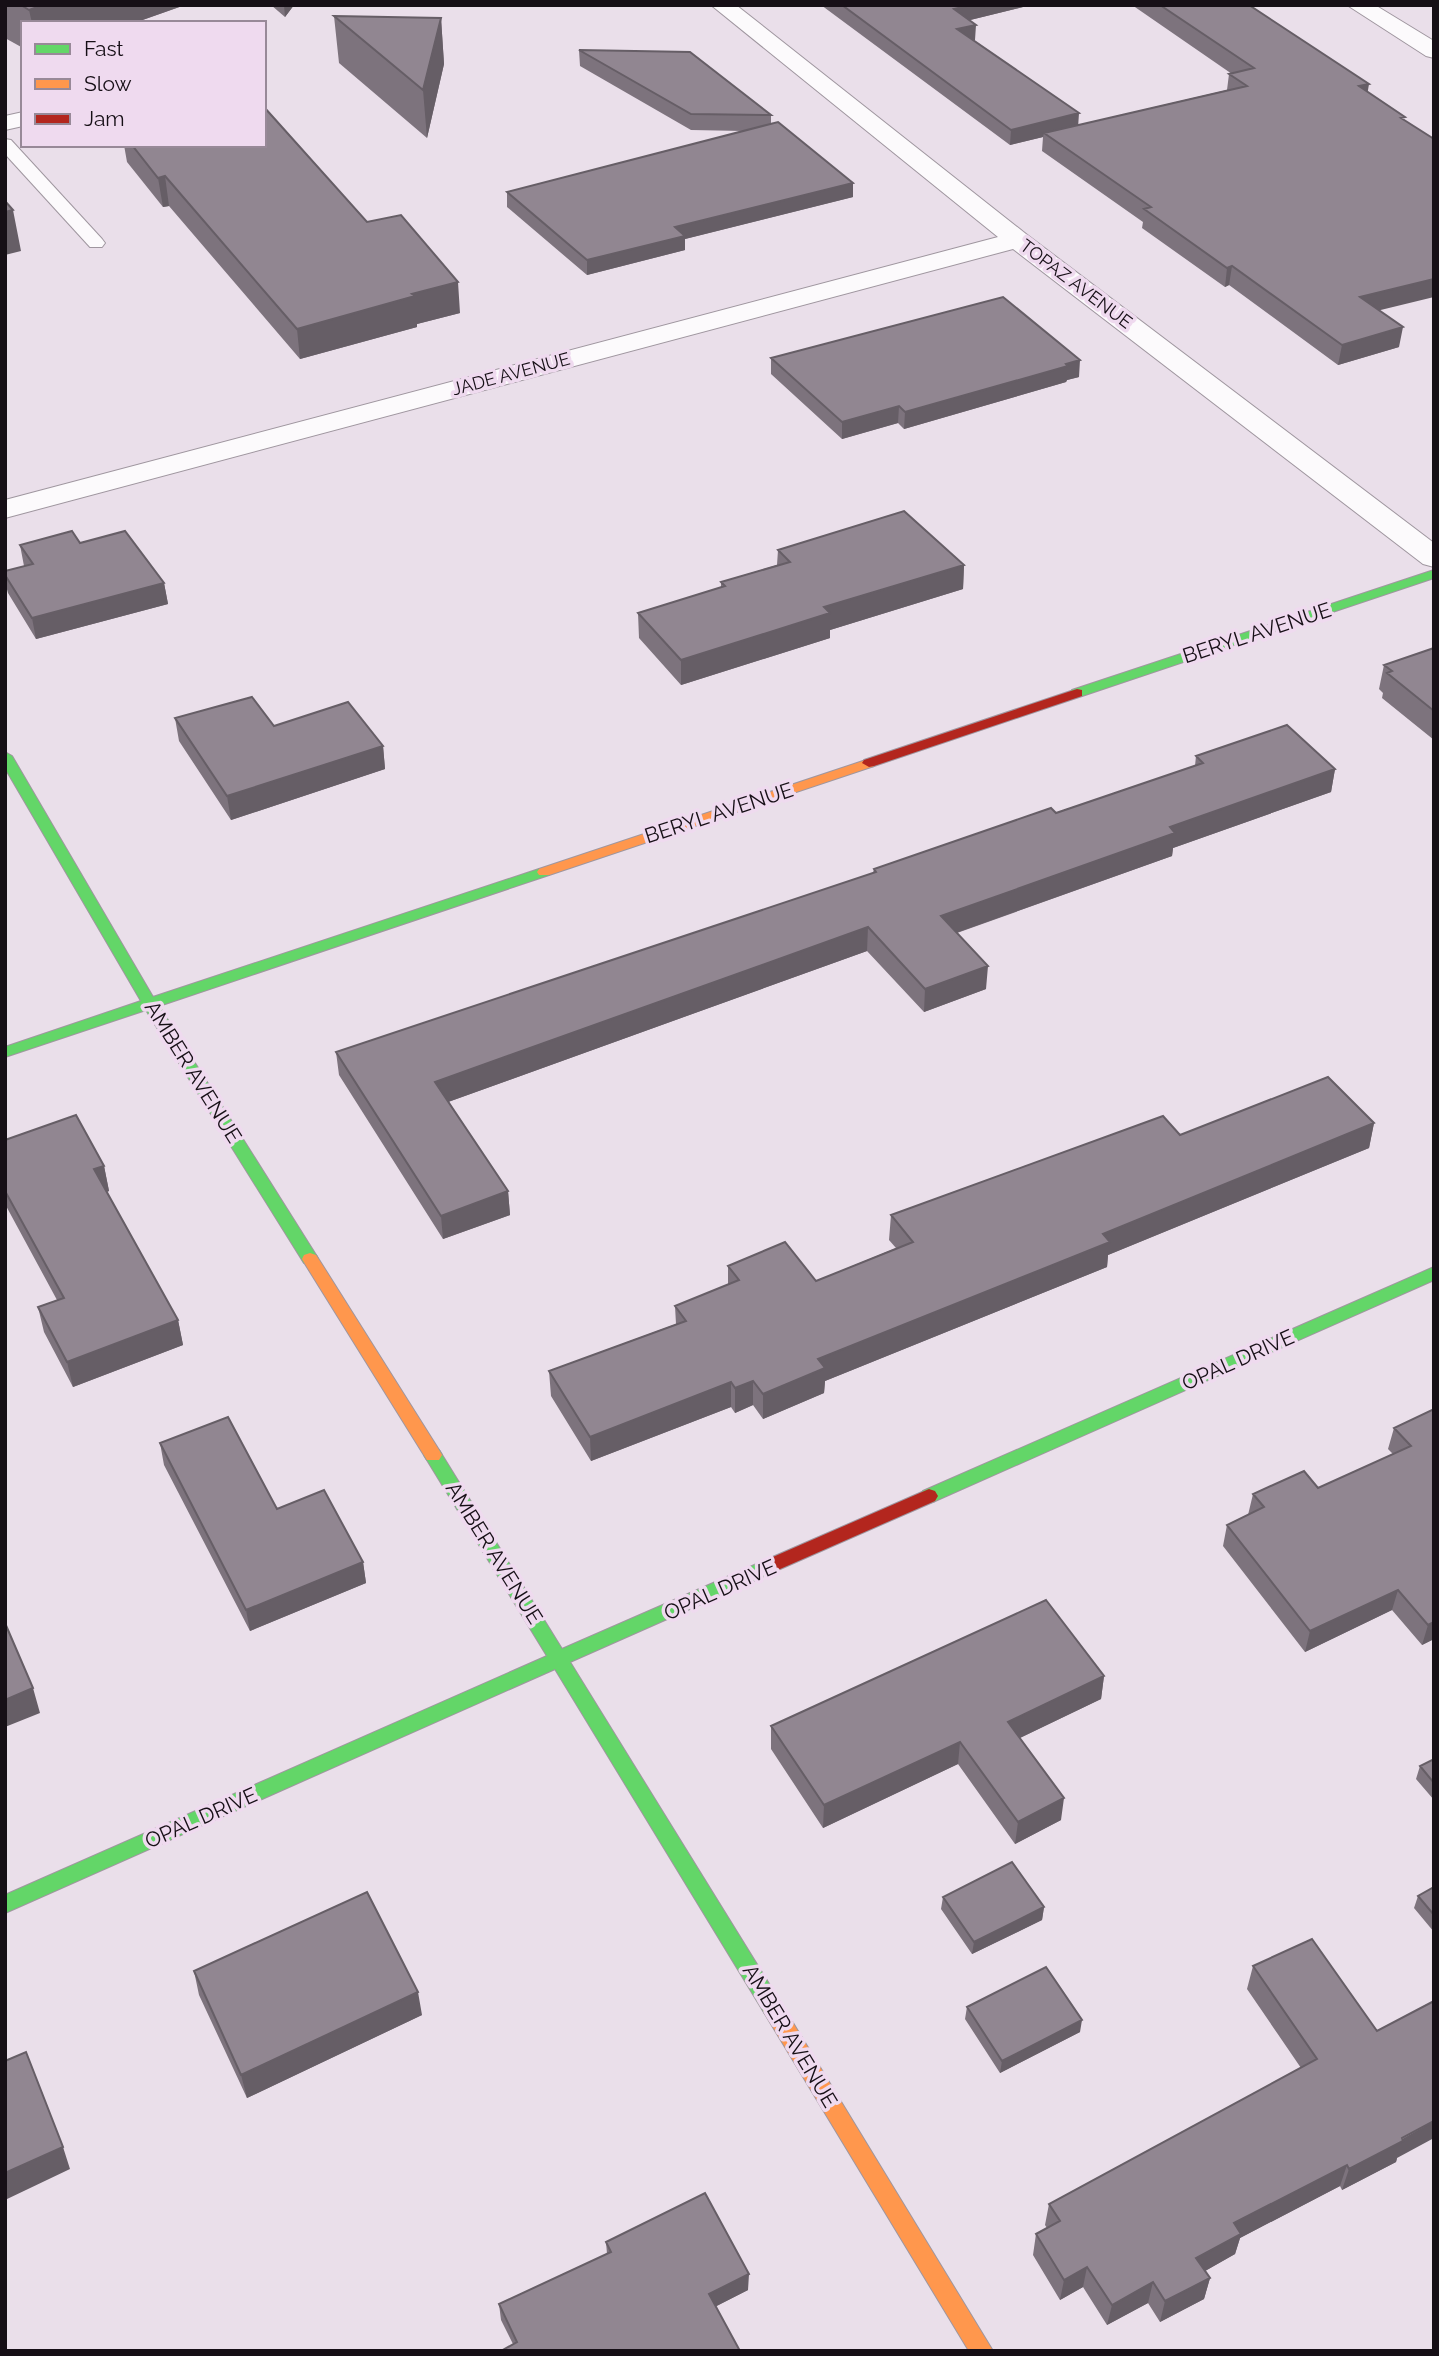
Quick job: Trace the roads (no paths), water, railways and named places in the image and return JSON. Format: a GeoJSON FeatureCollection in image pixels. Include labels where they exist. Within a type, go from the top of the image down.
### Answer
{"type":"FeatureCollection","features":[{"type":"Feature","properties":{"kind":"street","name":"TOPAZ AVENUE"},"geometry":{"type":"LineString","coordinates":[[722,5],[1017,240],[1434,558]]}},
{"type":"Feature","properties":{"kind":"street"},"geometry":{"type":"LineString","coordinates":[[1358,5],[1434,51]]}},
{"type":"Feature","properties":{"kind":"street","name":"JADE AVENUE"},"geometry":{"type":"LineString","coordinates":[[5,509],[1017,240]]}},
{"type":"Feature","properties":{"kind":"street","name":"BERYL AVENUE"},"geometry":{"type":"LineString","coordinates":[[5,1052],[1434,574]]}},
{"type":"Feature","properties":{"kind":"street","name":"AMBER AVENUE"},"geometry":{"type":"LineString","coordinates":[[5,756],[150,1004],[561,1660],[982,2351]]}},
{"type":"Feature","properties":{"kind":"street","name":"OPAL DRIVE"},"geometry":{"type":"LineString","coordinates":[[5,1903],[1434,1273]]}},
{"type":"Feature","properties":{"kind":"lane"},"geometry":{"type":"LineString","coordinates":[[5,144],[96,243]]}}]}
